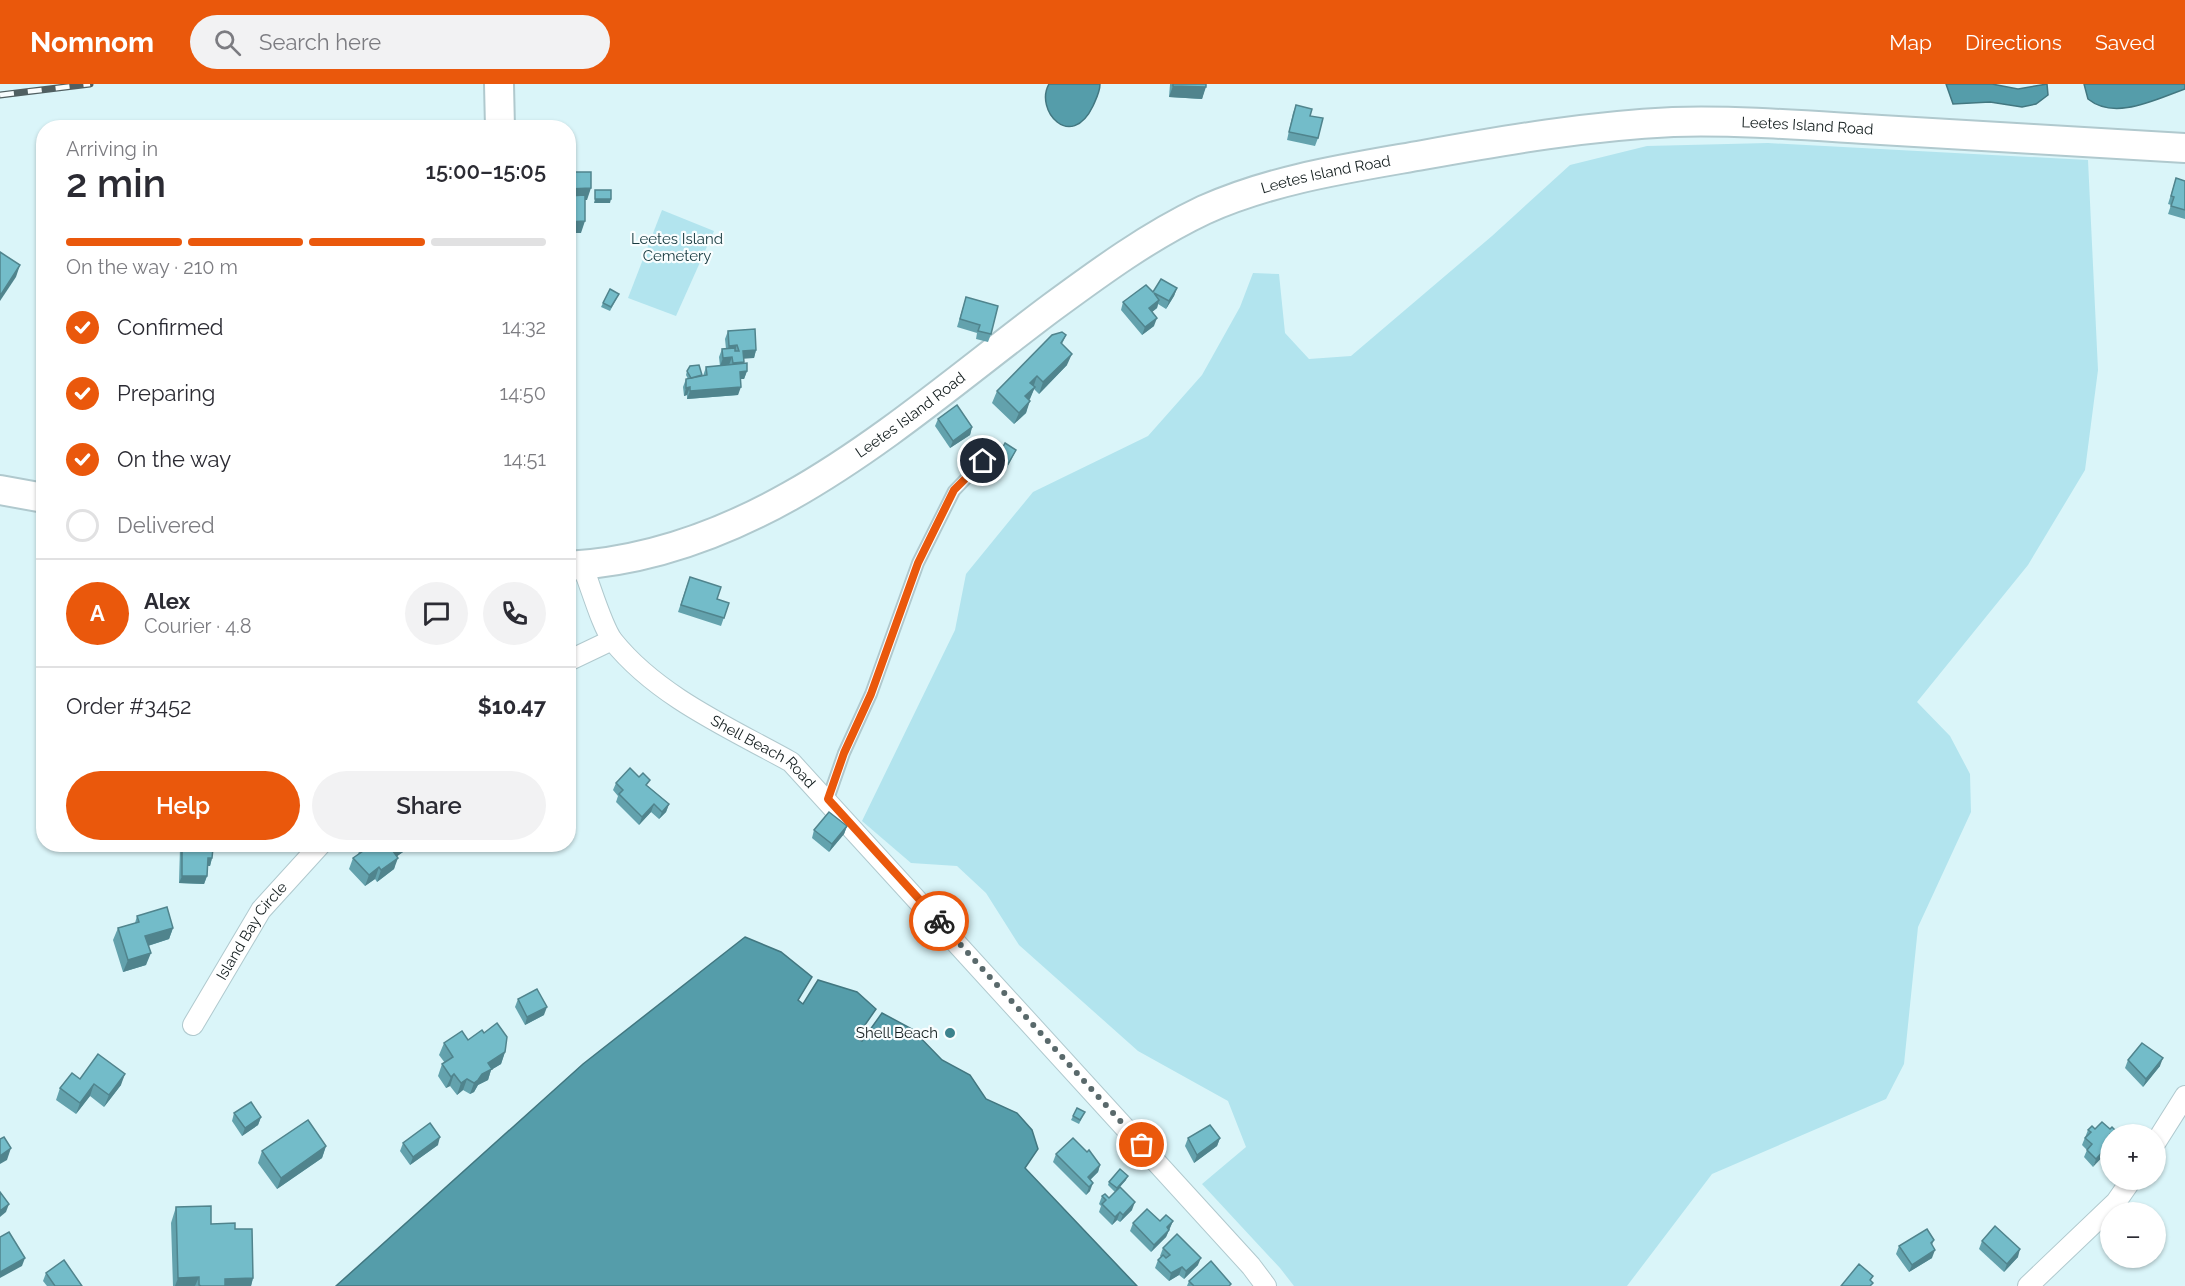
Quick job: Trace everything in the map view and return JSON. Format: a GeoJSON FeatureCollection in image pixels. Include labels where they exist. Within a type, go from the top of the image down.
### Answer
{"type":"FeatureCollection","features":[{"type":"Feature","properties":{"kind":"main road"},"geometry":{"type":"LineString","coordinates":[[499,84],[500,120]]}},
{"type":"Feature","properties":{"kind":"main road","name":"Leetes Island Road"},"geometry":{"type":"LineString","coordinates":[[576,558],[622,560],[682,545],[730,527],[774,506],[849,460],[1112,263],[1202,211],[1283,182],[1537,135],[1677,122],[1792,125],[2185,148]]}},
{"type":"Feature","properties":{"kind":"main road"},"geometry":{"type":"LineString","coordinates":[[0,490],[36,497]]}},
{"type":"Feature","properties":{"kind":"street","name":"Shell Beach Road"},"geometry":{"type":"LineString","coordinates":[[576,564],[612,640],[650,678],[704,713],[791,762],[828,799],[1243,1257],[1266,1286]]}},
{"type":"Feature","properties":{"kind":"street"},"geometry":{"type":"LineString","coordinates":[[576,657],[612,640]]}},
{"type":"Feature","properties":{"kind":"street","name":"Island Bay Circle"},"geometry":{"type":"LineString","coordinates":[[192,1026],[261,910],[314,852]]}},
{"type":"Feature","properties":{"kind":"street"},"geometry":{"type":"LineString","coordinates":[[2166,1126],[2185,1096]]}},
{"type":"Feature","properties":{"kind":"street"},"geometry":{"type":"LineString","coordinates":[[2028,1286],[2116,1202],[2124,1190]]}},
{"type":"Feature","properties":{"kind":"lane"},"geometry":{"type":"LineString","coordinates":[[828,799],[844,753],[871,694],[918,563],[954,490],[983,461]]}},
{"type":"Feature","properties":{"kind":"green space"},"geometry":{"type":"Polygon","coordinates":[[[1768,143],[2088,160],[2098,370],[2085,470],[2028,565],[1917,702],[1950,736],[1970,774],[1971,812],[1918,927],[1904,1064],[1886,1099],[1712,1174],[1627,1286],[1294,1286],[1202,1184],[1246,1147],[1228,1101],[1138,1051],[1019,945],[986,893],[957,866],[911,863],[862,821],[955,630],[966,574],[1033,492],[1148,436],[1202,375],[1240,307],[1253,273],[1279,274],[1285,333],[1309,359],[1351,356],[1492,236],[1570,165],[1647,146],[1768,143]]]}},
{"type":"Feature","properties":{"kind":"green space","name":"Leetes Island Cemetery"},"geometry":{"type":"Polygon","coordinates":[[[662,210],[714,231],[676,316],[628,298],[662,210]]]}},
{"type":"Feature","properties":{"kind":"shaded area"},"geometry":{"type":"Polygon","coordinates":[[[1049,84],[1100,84],[1099,93],[1084,119],[1075,126],[1065,126],[1057,122],[1046,105],[1049,84]]]}},
{"type":"Feature","properties":{"kind":"shaded area"},"geometry":{"type":"Polygon","coordinates":[[[1946,84],[1992,84],[2018,89],[2047,84],[2048,95],[2036,104],[2022,107],[1990,102],[1953,104],[1946,84]]]}},
{"type":"Feature","properties":{"kind":"shaded area"},"geometry":{"type":"Polygon","coordinates":[[[2084,84],[2185,84],[2185,89],[2136,106],[2110,108],[2088,99],[2084,84]]]}},
{"type":"Feature","properties":{"kind":"shaded area"},"geometry":{"type":"Polygon","coordinates":[[[745,937],[781,952],[812,977],[798,1000],[803,1004],[818,980],[857,992],[876,1009],[856,1038],[862,1041],[882,1013],[912,1029],[942,1060],[970,1075],[986,1099],[1017,1113],[1032,1130],[1038,1149],[1025,1168],[1137,1286],[336,1286],[583,1064],[745,937]]]}},
{"type":"Feature","properties":{"kind":"building"},"geometry":{"type":"Polygon","coordinates":[[[1173,84],[1206,84],[1206,87],[1173,86],[1173,84]]]}},
{"type":"Feature","properties":{"kind":"building"},"geometry":{"type":"Polygon","coordinates":[[[1296,105],[1312,109],[1310,116],[1323,118],[1318,138],[1289,132],[1296,105]]]}},
{"type":"Feature","properties":{"kind":"building"},"geometry":{"type":"Polygon","coordinates":[[[576,172],[591,172],[591,188],[576,189],[576,172]]]}},
{"type":"Feature","properties":{"kind":"building"},"geometry":{"type":"Polygon","coordinates":[[[2176,178],[2185,181],[2185,210],[2171,206],[2176,178]]]}},
{"type":"Feature","properties":{"kind":"building"},"geometry":{"type":"Polygon","coordinates":[[[595,190],[611,190],[611,199],[595,199],[595,190]]]}},
{"type":"Feature","properties":{"kind":"building"},"geometry":{"type":"Polygon","coordinates":[[[585,195],[585,221],[576,222],[576,196],[585,195]]]}},
{"type":"Feature","properties":{"kind":"building"},"geometry":{"type":"Polygon","coordinates":[[[0,252],[20,265],[0,296],[0,252]]]}},
{"type":"Feature","properties":{"kind":"building"},"geometry":{"type":"Polygon","coordinates":[[[1161,279],[1177,288],[1169,301],[1154,293],[1159,300],[1149,308],[1157,318],[1145,327],[1123,302],[1146,285],[1153,292],[1161,279]]]}},
{"type":"Feature","properties":{"kind":"building"},"geometry":{"type":"Polygon","coordinates":[[[610,289],[619,294],[611,307],[603,303],[610,289]]]}},
{"type":"Feature","properties":{"kind":"building"},"geometry":{"type":"Polygon","coordinates":[[[966,297],[998,306],[991,334],[978,331],[980,325],[960,319],[966,297]]]}},
{"type":"Feature","properties":{"kind":"building"},"geometry":{"type":"Polygon","coordinates":[[[755,329],[756,350],[743,351],[744,362],[733,363],[732,357],[723,358],[722,349],[735,348],[735,351],[739,351],[737,345],[729,346],[728,331],[755,329]]]}},
{"type":"Feature","properties":{"kind":"building"},"geometry":{"type":"Polygon","coordinates":[[[1062,332],[1066,335],[1061,343],[1072,354],[1043,382],[1037,376],[1030,383],[1035,387],[1025,396],[1030,401],[1019,413],[997,391],[1052,335],[1062,332]]]}},
{"type":"Feature","properties":{"kind":"building"},"geometry":{"type":"Polygon","coordinates":[[[747,363],[747,371],[740,372],[741,387],[690,391],[690,387],[686,388],[686,379],[707,375],[706,367],[747,363]]]}},
{"type":"Feature","properties":{"kind":"building"},"geometry":{"type":"Polygon","coordinates":[[[699,365],[702,375],[691,378],[687,371],[690,366],[699,365]]]}},
{"type":"Feature","properties":{"kind":"building"},"geometry":{"type":"Polygon","coordinates":[[[957,405],[972,427],[953,441],[938,419],[957,405]]]}},
{"type":"Feature","properties":{"kind":"building"},"geometry":{"type":"Polygon","coordinates":[[[1005,443],[1016,450],[1008,464],[997,458],[1005,443]]]}},
{"type":"Feature","properties":{"kind":"building"},"geometry":{"type":"Polygon","coordinates":[[[690,577],[721,587],[717,599],[729,603],[724,618],[681,605],[690,577]]]}},
{"type":"Feature","properties":{"kind":"building"},"geometry":{"type":"Polygon","coordinates":[[[630,768],[639,777],[643,773],[650,780],[646,785],[669,804],[662,812],[654,804],[642,817],[619,794],[623,790],[616,783],[630,768]]]}},
{"type":"Feature","properties":{"kind":"building"},"geometry":{"type":"Polygon","coordinates":[[[829,812],[847,826],[832,844],[814,830],[829,812]]]}},
{"type":"Feature","properties":{"kind":"building"},"geometry":{"type":"Polygon","coordinates":[[[182,852],[213,852],[212,858],[208,858],[207,876],[182,876],[182,852]]]}},
{"type":"Feature","properties":{"kind":"building"},"geometry":{"type":"Polygon","coordinates":[[[362,852],[394,852],[398,858],[381,870],[379,867],[369,875],[353,858],[362,852]]]}},
{"type":"Feature","properties":{"kind":"building"},"geometry":{"type":"Polygon","coordinates":[[[167,907],[173,928],[145,936],[151,953],[128,960],[118,928],[139,922],[137,916],[167,907]]]}},
{"type":"Feature","properties":{"kind":"building"},"geometry":{"type":"Polygon","coordinates":[[[537,989],[547,1007],[527,1017],[518,999],[537,989]]]}},
{"type":"Feature","properties":{"kind":"building"},"geometry":{"type":"Polygon","coordinates":[[[497,1023],[507,1037],[505,1052],[488,1063],[492,1069],[482,1074],[474,1083],[467,1079],[461,1083],[454,1074],[451,1077],[442,1064],[453,1057],[444,1043],[462,1031],[468,1040],[482,1030],[484,1033],[497,1023]]]}},
{"type":"Feature","properties":{"kind":"building"},"geometry":{"type":"Polygon","coordinates":[[[2142,1043],[2163,1058],[2146,1079],[2128,1060],[2142,1043]]]}},
{"type":"Feature","properties":{"kind":"building"},"geometry":{"type":"Polygon","coordinates":[[[98,1054],[125,1074],[109,1095],[94,1084],[80,1103],[60,1088],[72,1073],[80,1079],[98,1054]]]}},
{"type":"Feature","properties":{"kind":"building"},"geometry":{"type":"Polygon","coordinates":[[[251,1102],[261,1117],[245,1128],[234,1113],[251,1102]]]}},
{"type":"Feature","properties":{"kind":"building"},"geometry":{"type":"Polygon","coordinates":[[[1077,1108],[1085,1112],[1080,1120],[1073,1116],[1077,1108]]]}},
{"type":"Feature","properties":{"kind":"building"},"geometry":{"type":"Polygon","coordinates":[[[308,1120],[326,1146],[281,1178],[262,1151],[308,1120]]]}},
{"type":"Feature","properties":{"kind":"building"},"geometry":{"type":"Polygon","coordinates":[[[430,1123],[440,1137],[413,1157],[403,1143],[430,1123]]]}},
{"type":"Feature","properties":{"kind":"building"},"geometry":{"type":"Polygon","coordinates":[[[2100,1124],[2100,1155],[2096,1159],[2087,1150],[2092,1144],[2085,1138],[2091,1132],[2088,1130],[2092,1126],[2095,1129],[2100,1124]]]}},
{"type":"Feature","properties":{"kind":"building"},"geometry":{"type":"Polygon","coordinates":[[[1210,1125],[1220,1138],[1197,1155],[1188,1138],[1210,1125]]]}},
{"type":"Feature","properties":{"kind":"building"},"geometry":{"type":"Polygon","coordinates":[[[4,1137],[11,1148],[0,1156],[0,1139],[4,1137]]]}},
{"type":"Feature","properties":{"kind":"building"},"geometry":{"type":"Polygon","coordinates":[[[1073,1138],[1087,1152],[1089,1150],[1100,1165],[1088,1177],[1093,1183],[1089,1187],[1056,1154],[1073,1138]]]}},
{"type":"Feature","properties":{"kind":"building"},"geometry":{"type":"Polygon","coordinates":[[[1120,1169],[1128,1176],[1117,1188],[1109,1182],[1120,1169]]]}},
{"type":"Feature","properties":{"kind":"building"},"geometry":{"type":"Polygon","coordinates":[[[1120,1187],[1135,1202],[1123,1215],[1120,1212],[1115,1217],[1102,1204],[1106,1200],[1102,1196],[1105,1194],[1109,1198],[1120,1187]]]}},
{"type":"Feature","properties":{"kind":"building"},"geometry":{"type":"Polygon","coordinates":[[[0,1192],[9,1204],[0,1211],[0,1192]]]}},
{"type":"Feature","properties":{"kind":"building"},"geometry":{"type":"Polygon","coordinates":[[[211,1206],[211,1224],[235,1223],[235,1229],[252,1229],[253,1278],[225,1279],[225,1286],[201,1286],[199,1277],[178,1278],[176,1207],[211,1206]]]}},
{"type":"Feature","properties":{"kind":"building"},"geometry":{"type":"Polygon","coordinates":[[[1147,1209],[1160,1221],[1166,1215],[1173,1221],[1167,1227],[1169,1230],[1154,1245],[1133,1223],[1147,1209]]]}},
{"type":"Feature","properties":{"kind":"building"},"geometry":{"type":"Polygon","coordinates":[[[1995,1226],[2020,1249],[2007,1264],[1982,1241],[1995,1226]]]}},
{"type":"Feature","properties":{"kind":"building"},"geometry":{"type":"Polygon","coordinates":[[[1927,1229],[1934,1240],[1931,1243],[1935,1250],[1912,1265],[1899,1246],[1927,1229]]]}},
{"type":"Feature","properties":{"kind":"building"},"geometry":{"type":"Polygon","coordinates":[[[9,1232],[25,1258],[0,1272],[0,1237],[9,1232]]]}},
{"type":"Feature","properties":{"kind":"building"},"geometry":{"type":"Polygon","coordinates":[[[1177,1234],[1201,1258],[1186,1271],[1182,1267],[1171,1273],[1158,1260],[1163,1255],[1166,1258],[1170,1255],[1163,1248],[1177,1234]]]}},
{"type":"Feature","properties":{"kind":"building"},"geometry":{"type":"Polygon","coordinates":[[[64,1260],[82,1286],[55,1286],[46,1273],[64,1260]]]}},
{"type":"Feature","properties":{"kind":"building"},"geometry":{"type":"Polygon","coordinates":[[[1211,1261],[1231,1284],[1229,1286],[1194,1286],[1189,1281],[1211,1261]]]}},
{"type":"Feature","properties":{"kind":"building"},"geometry":{"type":"Polygon","coordinates":[[[1859,1264],[1873,1276],[1870,1280],[1873,1283],[1870,1286],[1841,1286],[1859,1264]]]}},
{"type":"Feature","properties":{"kind":"railway"},"geometry":{"type":"LineString","coordinates":[[0,95],[90,84]]}},
{"type":"Feature","properties":{"kind":"way so far"},"geometry":{"type":"LineString","coordinates":[[939,921],[1142,1145]]}},
{"type":"Feature","properties":{"kind":"place","name":"Shell Beach"},"geometry":{"type":"Point","coordinates":[950,1033]}},
{"type":"Feature","properties":{"kind":"route"},"geometry":{"type":"LineString","coordinates":[[939,921],[828,799],[834,788],[844,753],[871,694],[918,563],[954,490],[983,461]]}}]}
